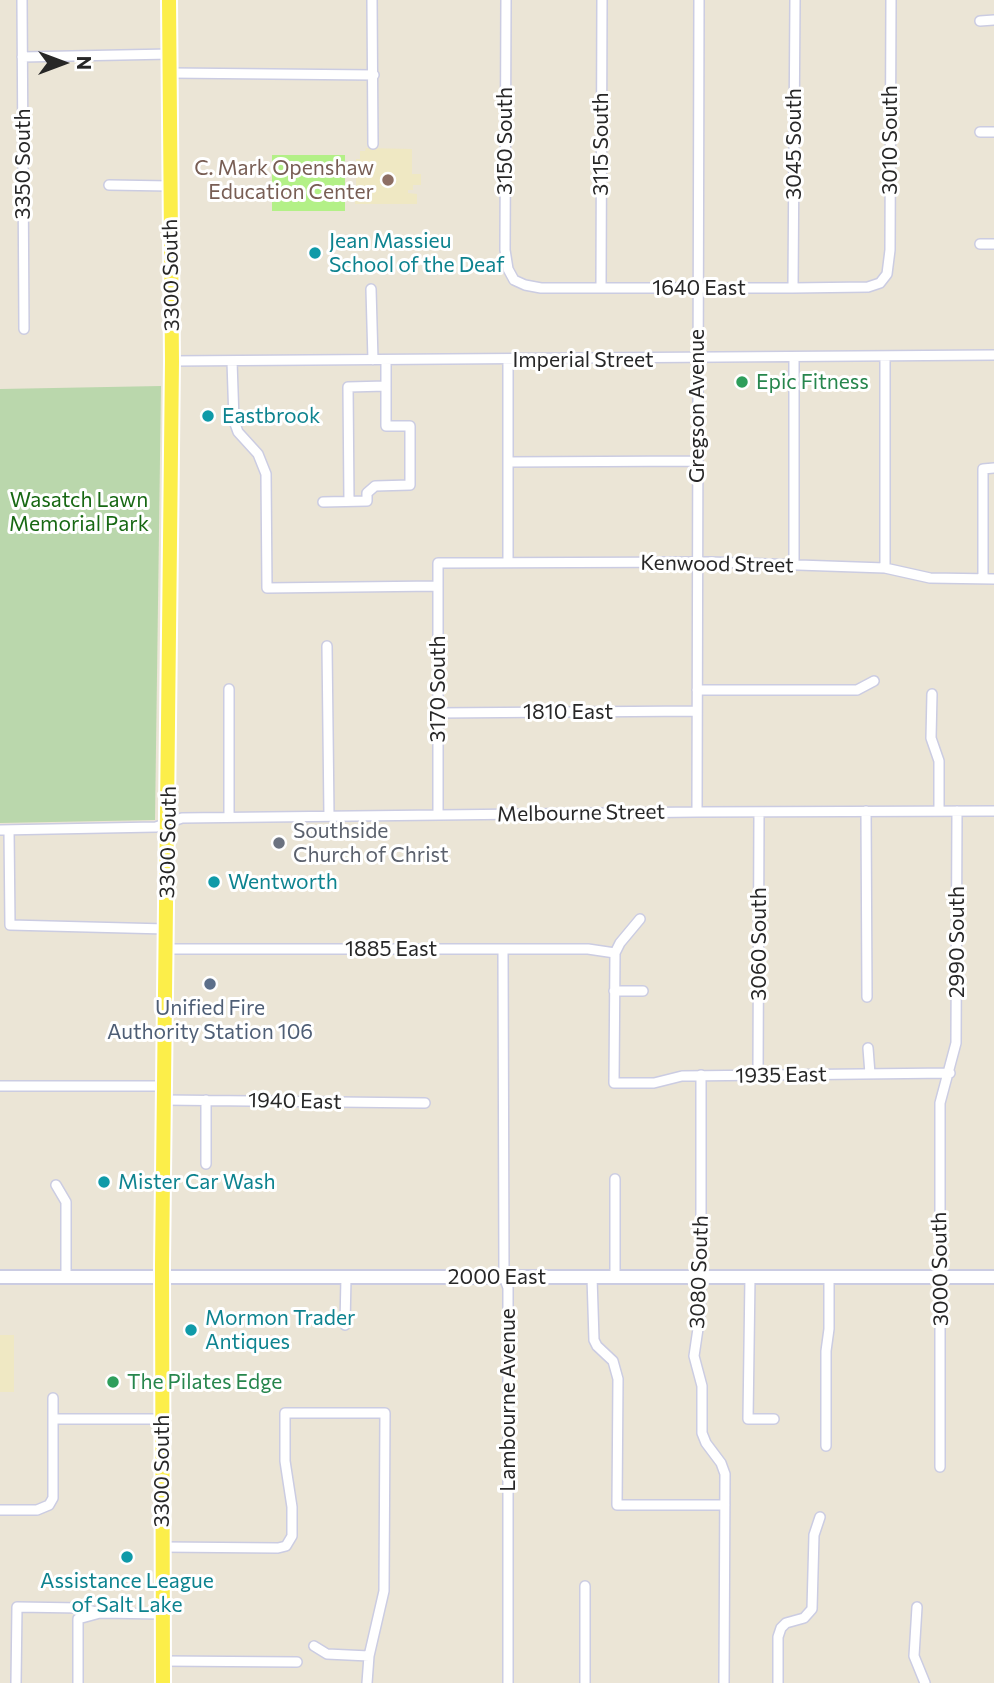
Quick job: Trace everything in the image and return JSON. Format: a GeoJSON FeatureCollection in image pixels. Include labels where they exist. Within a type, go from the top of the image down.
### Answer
{"type":"FeatureCollection","features":[{"type":"Feature","properties":{"kind":"main road","name":"3300 South"},"geometry":{"type":"LineString","coordinates":[[163,1683],[162,1277],[172,361],[169,0]]}},
{"type":"Feature","properties":{"kind":"street","name":"3350 South"},"geometry":{"type":"LineString","coordinates":[[22,0],[24,328]]}},
{"type":"Feature","properties":{"kind":"street"},"geometry":{"type":"LineString","coordinates":[[372,0],[373,144]]}},
{"type":"Feature","properties":{"kind":"street","name":"3150 South"},"geometry":{"type":"LineString","coordinates":[[506,0],[505,250],[508,269],[514,280]]}},
{"type":"Feature","properties":{"kind":"street","name":"3115 South"},"geometry":{"type":"LineString","coordinates":[[600,288],[602,0]]}},
{"type":"Feature","properties":{"kind":"street","name":"Gregson Avenue"},"geometry":{"type":"LineString","coordinates":[[697,812],[699,0]]}},
{"type":"Feature","properties":{"kind":"street","name":"3045 South"},"geometry":{"type":"LineString","coordinates":[[793,288],[795,0]]}},
{"type":"Feature","properties":{"kind":"street","name":"3010 South"},"geometry":{"type":"LineString","coordinates":[[884,280],[889,256],[891,0]]}},
{"type":"Feature","properties":{"kind":"street"},"geometry":{"type":"LineString","coordinates":[[980,21],[994,20]]}},
{"type":"Feature","properties":{"kind":"street"},"geometry":{"type":"LineString","coordinates":[[23,57],[170,54]]}},
{"type":"Feature","properties":{"kind":"street"},"geometry":{"type":"LineString","coordinates":[[170,74],[374,75]]}},
{"type":"Feature","properties":{"kind":"street"},"geometry":{"type":"LineString","coordinates":[[979,132],[994,132]]}},
{"type":"Feature","properties":{"kind":"street"},"geometry":{"type":"LineString","coordinates":[[109,185],[170,186]]}},
{"type":"Feature","properties":{"kind":"street"},"geometry":{"type":"LineString","coordinates":[[980,244],[994,244]]}},
{"type":"Feature","properties":{"kind":"street","name":"1640 East"},"geometry":{"type":"LineString","coordinates":[[514,280],[536,288],[860,288],[874,286],[884,280]]}},
{"type":"Feature","properties":{"kind":"street"},"geometry":{"type":"LineString","coordinates":[[371,289],[373,360]]}},
{"type":"Feature","properties":{"kind":"street","name":"Imperial Street"},"geometry":{"type":"LineString","coordinates":[[172,361],[994,355]]}},
{"type":"Feature","properties":{"kind":"street"},"geometry":{"type":"LineString","coordinates":[[885,357],[885,568]]}},
{"type":"Feature","properties":{"kind":"street"},"geometry":{"type":"LineString","coordinates":[[794,358],[794,565]]}},
{"type":"Feature","properties":{"kind":"street"},"geometry":{"type":"LineString","coordinates":[[323,502],[367,501],[367,493],[375,486],[410,485],[410,426],[386,426],[386,360]]}},
{"type":"Feature","properties":{"kind":"street"},"geometry":{"type":"LineString","coordinates":[[508,360],[508,562]]}},
{"type":"Feature","properties":{"kind":"street"},"geometry":{"type":"LineString","coordinates":[[232,361],[233,421],[238,432],[258,454],[267,474],[267,588],[438,586]]}},
{"type":"Feature","properties":{"kind":"street"},"geometry":{"type":"LineString","coordinates":[[349,501],[348,387],[386,386]]}},
{"type":"Feature","properties":{"kind":"street"},"geometry":{"type":"LineString","coordinates":[[508,462],[697,461]]}},
{"type":"Feature","properties":{"kind":"street"},"geometry":{"type":"LineString","coordinates":[[983,579],[983,468],[994,468]]}},
{"type":"Feature","properties":{"kind":"street","name":"Kenwood Street"},"geometry":{"type":"LineString","coordinates":[[438,563],[697,562],[885,568],[930,578],[994,579]]}},
{"type":"Feature","properties":{"kind":"street","name":"3170 South"},"geometry":{"type":"LineString","coordinates":[[438,563],[438,815]]}},
{"type":"Feature","properties":{"kind":"street"},"geometry":{"type":"LineString","coordinates":[[327,646],[329,816]]}},
{"type":"Feature","properties":{"kind":"street"},"geometry":{"type":"LineString","coordinates":[[697,690],[857,690],[874,681]]}},
{"type":"Feature","properties":{"kind":"street"},"geometry":{"type":"LineString","coordinates":[[229,689],[229,817]]}},
{"type":"Feature","properties":{"kind":"street"},"geometry":{"type":"LineString","coordinates":[[932,694],[931,738],[939,761],[939,811]]}},
{"type":"Feature","properties":{"kind":"street","name":"1810 East"},"geometry":{"type":"LineString","coordinates":[[438,713],[697,711]]}},
{"type":"Feature","properties":{"kind":"street"},"geometry":{"type":"LineString","coordinates":[[866,811],[867,997]]}},
{"type":"Feature","properties":{"kind":"street","name":"2990 South"},"geometry":{"type":"LineString","coordinates":[[950,1073],[956,1044],[957,811]]}},
{"type":"Feature","properties":{"kind":"street","name":"Melbourne Street"},"geometry":{"type":"LineString","coordinates":[[4,830],[156,827],[182,818],[229,817],[994,811]]}},
{"type":"Feature","properties":{"kind":"street","name":"3060 South"},"geometry":{"type":"LineString","coordinates":[[758,1075],[759,812]]}},
{"type":"Feature","properties":{"kind":"street"},"geometry":{"type":"LineString","coordinates":[[4,830],[10,925],[166,929]]}},
{"type":"Feature","properties":{"kind":"street"},"geometry":{"type":"LineString","coordinates":[[640,919],[615,953],[614,992],[642,991]]}},
{"type":"Feature","properties":{"kind":"street","name":"1885 East"},"geometry":{"type":"LineString","coordinates":[[166,949],[588,948],[615,953]]}},
{"type":"Feature","properties":{"kind":"street","name":"Lambourne Avenue"},"geometry":{"type":"LineString","coordinates":[[503,949],[504,1277],[508,1288],[508,1683]]}},
{"type":"Feature","properties":{"kind":"street","name":"1935 East"},"geometry":{"type":"LineString","coordinates":[[614,992],[614,1083],[654,1083],[682,1076],[701,1075],[950,1073]]}},
{"type":"Feature","properties":{"kind":"street"},"geometry":{"type":"LineString","coordinates":[[868,1048],[870,1074]]}},
{"type":"Feature","properties":{"kind":"street","name":"3000 South"},"geometry":{"type":"LineString","coordinates":[[940,1467],[940,1103],[950,1073]]}},
{"type":"Feature","properties":{"kind":"street","name":"3080 South"},"geometry":{"type":"LineString","coordinates":[[701,1075],[701,1277],[700,1315],[694,1356],[702,1386],[702,1433],[725,1474],[725,1505]]}},
{"type":"Feature","properties":{"kind":"street","name":"1940 East"},"geometry":{"type":"LineString","coordinates":[[0,1086],[164,1093],[206,1100],[425,1102]]}},
{"type":"Feature","properties":{"kind":"street"},"geometry":{"type":"LineString","coordinates":[[206,1100],[206,1164]]}},
{"type":"Feature","properties":{"kind":"street"},"geometry":{"type":"LineString","coordinates":[[615,1180],[615,1277]]}},
{"type":"Feature","properties":{"kind":"street"},"geometry":{"type":"LineString","coordinates":[[56,1185],[65,1202],[66,1277]]}},
{"type":"Feature","properties":{"kind":"street","name":"2000 East"},"geometry":{"type":"LineString","coordinates":[[0,1277],[994,1277]]}},
{"type":"Feature","properties":{"kind":"street"},"geometry":{"type":"LineString","coordinates":[[345,1325],[346,1277]]}},
{"type":"Feature","properties":{"kind":"street"},"geometry":{"type":"LineString","coordinates":[[592,1277],[594,1340],[613,1361],[618,1379],[617,1506],[725,1505],[724,1683]]}},
{"type":"Feature","properties":{"kind":"street"},"geometry":{"type":"LineString","coordinates":[[750,1277],[748,1419],[774,1419]]}},
{"type":"Feature","properties":{"kind":"street"},"geometry":{"type":"LineString","coordinates":[[826,1446],[829,1277]]}},
{"type":"Feature","properties":{"kind":"street"},"geometry":{"type":"LineString","coordinates":[[0,1510],[37,1510],[49,1505],[54,1491],[53,1398]]}},
{"type":"Feature","properties":{"kind":"street"},"geometry":{"type":"LineString","coordinates":[[162,1547],[286,1546],[290,1541],[292,1507],[285,1467],[285,1413],[385,1413],[384,1591],[369,1656],[367,1683]]}},
{"type":"Feature","properties":{"kind":"street"},"geometry":{"type":"LineString","coordinates":[[53,1419],[162,1419]]}},
{"type":"Feature","properties":{"kind":"street"},"geometry":{"type":"LineString","coordinates":[[778,1683],[778,1637],[781,1628],[786,1623],[807,1616],[812,1609],[814,1535],[820,1517]]}},
{"type":"Feature","properties":{"kind":"street"},"geometry":{"type":"LineString","coordinates":[[585,1586],[585,1683]]}},
{"type":"Feature","properties":{"kind":"street"},"geometry":{"type":"LineString","coordinates":[[917,1606],[914,1656],[925,1683]]}},
{"type":"Feature","properties":{"kind":"street"},"geometry":{"type":"LineString","coordinates":[[16,1683],[17,1607],[163,1614]]}},
{"type":"Feature","properties":{"kind":"street"},"geometry":{"type":"LineString","coordinates":[[78,1683],[78,1619],[100,1612]]}},
{"type":"Feature","properties":{"kind":"street"},"geometry":{"type":"LineString","coordinates":[[314,1646],[327,1654],[369,1656]]}},
{"type":"Feature","properties":{"kind":"street"},"geometry":{"type":"LineString","coordinates":[[163,1661],[297,1662]]}},
{"type":"Feature","properties":{"kind":"shaded area","name":"C. Mark Openshaw Education Center"},"geometry":{"type":"Polygon","coordinates":[[[366,148],[412,149],[412,174],[421,174],[421,185],[413,185],[413,190],[408,190],[408,193],[417,194],[417,204],[355,204],[355,195],[360,195],[360,190],[356,190],[356,159],[360,159],[360,151],[365,151],[366,148]]]}},
{"type":"Feature","properties":{"kind":"shaded area"},"geometry":{"type":"Polygon","coordinates":[[[0,1335],[14,1335],[14,1392],[0,1392],[0,1335]]]}},
{"type":"Feature","properties":{"kind":"green space"},"geometry":{"type":"Polygon","coordinates":[[[272,155],[345,155],[345,211],[272,211],[272,155]]]}},
{"type":"Feature","properties":{"kind":"green space","name":"Wasatch Lawn Memorial Park"},"geometry":{"type":"Polygon","coordinates":[[[161,386],[155,820],[0,823],[0,389],[161,386]]]}},
{"type":"Feature","properties":{"kind":"place","name":"C. Mark Openshaw Education Center"},"geometry":{"type":"Point","coordinates":[388,180]}},
{"type":"Feature","properties":{"kind":"place","name":"Jean Massieu School of the Deaf"},"geometry":{"type":"Point","coordinates":[315,253]}},
{"type":"Feature","properties":{"kind":"place","name":"Epic Fitness"},"geometry":{"type":"Point","coordinates":[742,382]}},
{"type":"Feature","properties":{"kind":"place","name":"Eastbrook"},"geometry":{"type":"Point","coordinates":[208,416]}},
{"type":"Feature","properties":{"kind":"place","name":"Southside Church of Christ"},"geometry":{"type":"Point","coordinates":[279,843]}},
{"type":"Feature","properties":{"kind":"place","name":"Wentworth"},"geometry":{"type":"Point","coordinates":[214,882]}},
{"type":"Feature","properties":{"kind":"place","name":"Unified Fire Authority Station 106"},"geometry":{"type":"Point","coordinates":[210,984]}},
{"type":"Feature","properties":{"kind":"place","name":"Mister Car Wash"},"geometry":{"type":"Point","coordinates":[104,1182]}},
{"type":"Feature","properties":{"kind":"place","name":"Mormon Trader Antiques"},"geometry":{"type":"Point","coordinates":[191,1330]}},
{"type":"Feature","properties":{"kind":"place","name":"The Pilates Edge"},"geometry":{"type":"Point","coordinates":[113,1382]}},
{"type":"Feature","properties":{"kind":"place","name":"Assistance League of Salt Lake"},"geometry":{"type":"Point","coordinates":[127,1557]}}]}
